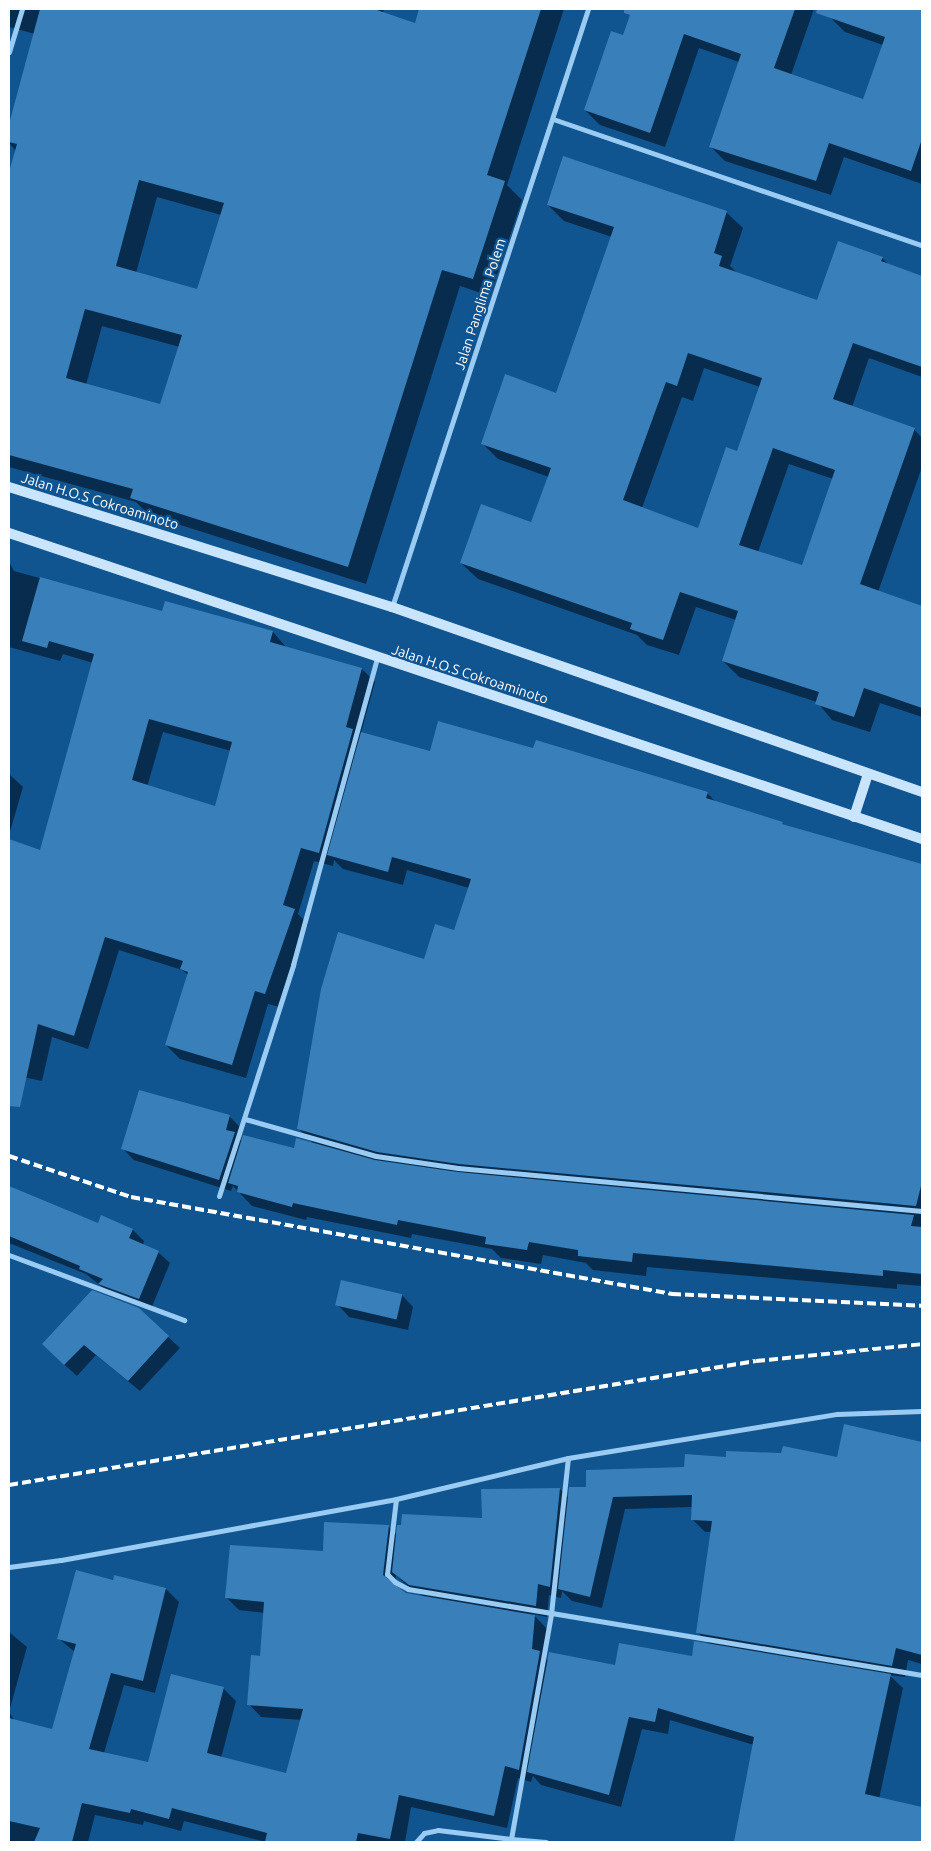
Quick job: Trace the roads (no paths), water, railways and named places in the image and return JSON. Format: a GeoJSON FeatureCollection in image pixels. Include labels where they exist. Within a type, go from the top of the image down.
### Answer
{"type":"FeatureCollection","features":[{"type":"Feature","properties":{"kind":"main road","name":"Jalan H.O.S Cokroaminoto"},"geometry":{"type":"LineString","coordinates":[[9,487],[392,606],[922,792]]}},
{"type":"Feature","properties":{"kind":"main road","name":"Jalan H.O.S Cokroaminoto"},"geometry":{"type":"LineString","coordinates":[[9,533],[922,839]]}},
{"type":"Feature","properties":{"kind":"main road"},"geometry":{"type":"LineString","coordinates":[[854,816],[868,774]]}},
{"type":"Feature","properties":{"kind":"street"},"geometry":{"type":"LineString","coordinates":[[9,52],[22,9]]}},
{"type":"Feature","properties":{"kind":"street","name":"Jalan Panglima Polem"},"geometry":{"type":"LineString","coordinates":[[392,606],[588,9]]}},
{"type":"Feature","properties":{"kind":"street"},"geometry":{"type":"LineString","coordinates":[[553,118],[922,245]]}},
{"type":"Feature","properties":{"kind":"street"},"geometry":{"type":"LineString","coordinates":[[220,1196],[293,965],[377,657]]}},
{"type":"Feature","properties":{"kind":"street"},"geometry":{"type":"LineString","coordinates":[[245,1119],[376,1156],[458,1168],[922,1211]]}},
{"type":"Feature","properties":{"kind":"street"},"geometry":{"type":"LineString","coordinates":[[9,1255],[184,1320]]}},
{"type":"Feature","properties":{"kind":"street"},"geometry":{"type":"LineString","coordinates":[[9,1566],[60,1560],[396,1499],[568,1458],[837,1414],[922,1411]]}},
{"type":"Feature","properties":{"kind":"street"},"geometry":{"type":"LineString","coordinates":[[511,1838],[551,1614],[568,1458]]}},
{"type":"Feature","properties":{"kind":"street"},"geometry":{"type":"LineString","coordinates":[[396,1499],[388,1574],[394,1582],[408,1589],[922,1675]]}},
{"type":"Feature","properties":{"kind":"street"},"geometry":{"type":"LineString","coordinates":[[416,1842],[424,1833],[438,1830],[546,1842]]}},
{"type":"Feature","properties":{"kind":"railway"},"geometry":{"type":"LineString","coordinates":[[9,1156],[131,1197],[672,1294],[922,1306]]}},
{"type":"Feature","properties":{"kind":"railway"},"geometry":{"type":"LineString","coordinates":[[9,1485],[756,1361],[922,1344]]}}]}
